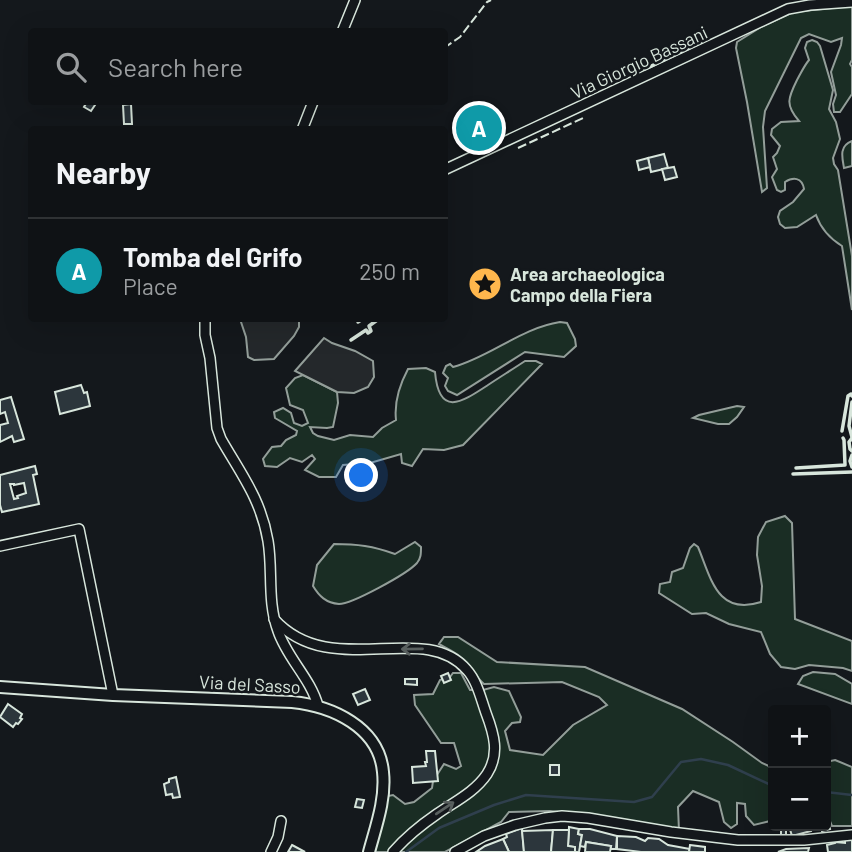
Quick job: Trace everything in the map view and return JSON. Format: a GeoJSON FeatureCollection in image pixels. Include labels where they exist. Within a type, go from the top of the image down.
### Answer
{"type":"FeatureCollection","features":[{"type":"Feature","properties":{"kind":"street"},"geometry":{"type":"LineString","coordinates":[[344,28],[355,0]]}},
{"type":"Feature","properties":{"kind":"street","name":"Via Giorgio Bassani"},"geometry":{"type":"LineString","coordinates":[[448,168],[788,9],[852,2]]}},
{"type":"Feature","properties":{"kind":"street"},"geometry":{"type":"LineString","coordinates":[[304,126],[312,105]]}},
{"type":"Feature","properties":{"kind":"street"},"geometry":{"type":"LineString","coordinates":[[205,322],[216,428],[254,494],[264,521],[274,619],[283,643],[313,692],[318,706]]}},
{"type":"Feature","properties":{"kind":"street"},"geometry":{"type":"LineString","coordinates":[[0,546],[79,529],[113,695]]}},
{"type":"Feature","properties":{"kind":"street"},"geometry":{"type":"LineString","coordinates":[[274,619],[298,638],[328,648],[439,651],[458,662],[472,679],[494,738],[495,750],[491,768],[477,786],[418,827],[393,852]]}},
{"type":"Feature","properties":{"kind":"street","name":"Via del Sasso"},"geometry":{"type":"LineString","coordinates":[[0,687],[113,695],[292,702],[318,706],[338,714],[360,729],[380,757],[383,786],[369,852]]}},
{"type":"Feature","properties":{"kind":"street"},"geometry":{"type":"LineString","coordinates":[[455,852],[500,830],[556,816],[580,817],[738,840],[804,840],[852,835]]}},
{"type":"Feature","properties":{"kind":"street"},"geometry":{"type":"LineString","coordinates":[[271,852],[281,821]]}},
{"type":"Feature","properties":{"kind":"green space"},"geometry":{"type":"Polygon","coordinates":[[[852,6],[852,94],[840,112],[834,112],[836,95],[831,72],[842,38],[831,42],[809,34],[801,38],[765,111],[763,127],[767,188],[762,192],[737,42],[793,12],[852,6]]]}},
{"type":"Feature","properties":{"kind":"green space"},"geometry":{"type":"Polygon","coordinates":[[[812,40],[820,46],[833,90],[829,109],[840,139],[833,158],[838,170],[852,256],[852,310],[842,246],[826,233],[816,215],[797,227],[785,228],[780,224],[780,211],[793,202],[804,189],[799,180],[791,179],[785,182],[785,190],[781,192],[777,190],[772,177],[777,169],[773,157],[780,146],[771,135],[772,129],[781,122],[799,121],[789,101],[809,60],[805,48],[807,42],[812,40]]]}},
{"type":"Feature","properties":{"kind":"green space"},"geometry":{"type":"Polygon","coordinates":[[[852,141],[852,166],[844,168],[843,149],[852,141]]]}},
{"type":"Feature","properties":{"kind":"green space"},"geometry":{"type":"Polygon","coordinates":[[[560,322],[567,323],[576,346],[564,357],[525,352],[457,395],[448,391],[445,386],[448,378],[443,373],[446,366],[450,364],[453,367],[480,357],[532,330],[560,322]]]}},
{"type":"Feature","properties":{"kind":"green space"},"geometry":{"type":"Polygon","coordinates":[[[525,361],[542,364],[463,445],[444,450],[423,449],[412,466],[402,463],[401,454],[370,463],[343,465],[336,477],[319,477],[305,470],[315,459],[312,455],[302,462],[290,458],[277,467],[265,466],[263,459],[272,447],[281,446],[296,435],[297,431],[275,418],[274,412],[283,408],[291,413],[294,423],[302,426],[308,423],[303,410],[290,405],[286,388],[295,378],[303,375],[337,392],[338,403],[333,427],[310,427],[318,436],[334,440],[350,435],[373,437],[396,420],[398,393],[408,369],[426,368],[435,372],[441,396],[453,402],[469,397],[525,361]]]}},
{"type":"Feature","properties":{"kind":"green space"},"geometry":{"type":"Polygon","coordinates":[[[737,406],[744,407],[729,424],[693,418],[699,415],[737,406]]]}},
{"type":"Feature","properties":{"kind":"green space"},"geometry":{"type":"Polygon","coordinates":[[[785,516],[792,523],[795,619],[852,641],[852,671],[809,665],[795,669],[781,667],[770,654],[761,632],[729,624],[706,613],[692,614],[659,593],[660,584],[670,582],[672,572],[683,568],[694,544],[698,547],[712,582],[725,599],[734,604],[746,605],[761,602],[758,537],[766,522],[785,516]]]}},
{"type":"Feature","properties":{"kind":"green space"},"geometry":{"type":"Polygon","coordinates":[[[415,542],[421,547],[417,563],[367,594],[339,604],[327,601],[313,586],[317,565],[334,544],[365,546],[395,554],[415,542]]]}},
{"type":"Feature","properties":{"kind":"green space"},"geometry":{"type":"Polygon","coordinates":[[[444,637],[458,637],[497,662],[585,667],[682,709],[768,766],[768,822],[754,825],[746,816],[745,804],[737,803],[737,824],[731,828],[724,822],[719,802],[693,791],[678,807],[679,831],[587,815],[550,811],[509,812],[501,822],[445,852],[375,852],[388,796],[393,795],[405,804],[414,802],[432,788],[433,781],[444,764],[456,769],[461,766],[454,743],[441,743],[415,705],[414,695],[433,694],[440,680],[453,673],[461,673],[470,690],[494,687],[509,691],[521,717],[520,722],[512,723],[505,731],[510,750],[543,755],[573,725],[607,705],[599,697],[562,682],[484,684],[462,658],[439,644],[444,637]]]}},
{"type":"Feature","properties":{"kind":"green space"},"geometry":{"type":"Polygon","coordinates":[[[813,672],[835,674],[852,684],[852,704],[798,684],[803,676],[813,672]]]}},
{"type":"Feature","properties":{"kind":"green space"},"geometry":{"type":"Polygon","coordinates":[[[831,761],[852,767],[852,826],[832,826],[831,824],[831,761]]]}},
{"type":"Feature","properties":{"kind":"shaded area"},"geometry":{"type":"Polygon","coordinates":[[[241,322],[299,322],[294,336],[274,359],[254,360],[248,357],[241,322]]]}},
{"type":"Feature","properties":{"kind":"shaded area"},"geometry":{"type":"Polygon","coordinates":[[[324,338],[373,361],[374,377],[368,387],[354,393],[337,392],[295,371],[324,338]]]}},
{"type":"Feature","properties":{"kind":"building"},"geometry":{"type":"Polygon","coordinates":[[[85,105],[95,105],[91,111],[84,107],[85,105]]]}},
{"type":"Feature","properties":{"kind":"building"},"geometry":{"type":"Polygon","coordinates":[[[123,105],[131,105],[132,124],[124,124],[123,105]]]}},
{"type":"Feature","properties":{"kind":"building"},"geometry":{"type":"Polygon","coordinates":[[[664,154],[668,168],[651,172],[648,158],[664,154]]]}},
{"type":"Feature","properties":{"kind":"building"},"geometry":{"type":"Polygon","coordinates":[[[648,158],[650,167],[639,170],[637,161],[648,158]]]}},
{"type":"Feature","properties":{"kind":"building"},"geometry":{"type":"Polygon","coordinates":[[[674,167],[677,177],[665,180],[662,169],[674,167]]]}},
{"type":"Feature","properties":{"kind":"building"},"geometry":{"type":"Polygon","coordinates":[[[81,385],[84,393],[87,392],[90,406],[60,414],[55,392],[81,385]]]}},
{"type":"Feature","properties":{"kind":"building"},"geometry":{"type":"Polygon","coordinates":[[[11,397],[24,439],[14,442],[12,436],[0,442],[0,425],[8,423],[5,412],[0,414],[0,400],[11,397]]]}},
{"type":"Feature","properties":{"kind":"building"},"geometry":{"type":"Polygon","coordinates":[[[35,466],[37,474],[33,475],[39,504],[2,512],[0,475],[35,466]],[[24,483],[10,484],[14,499],[26,493],[24,483]]]}},
{"type":"Feature","properties":{"kind":"building"},"geometry":{"type":"Polygon","coordinates":[[[448,673],[451,680],[444,683],[441,676],[448,673]]]}},
{"type":"Feature","properties":{"kind":"building"},"geometry":{"type":"Polygon","coordinates":[[[405,679],[417,679],[417,685],[405,684],[405,679]]]}},
{"type":"Feature","properties":{"kind":"building"},"geometry":{"type":"Polygon","coordinates":[[[365,689],[370,700],[358,705],[353,694],[365,689]]]}},
{"type":"Feature","properties":{"kind":"building"},"geometry":{"type":"Polygon","coordinates":[[[8,704],[22,714],[22,719],[13,727],[0,717],[8,704]]]}},
{"type":"Feature","properties":{"kind":"building"},"geometry":{"type":"Polygon","coordinates":[[[426,751],[435,751],[438,781],[413,783],[412,767],[426,766],[426,751]]]}},
{"type":"Feature","properties":{"kind":"building"},"geometry":{"type":"Polygon","coordinates":[[[550,765],[559,765],[559,775],[550,775],[550,765]]]}},
{"type":"Feature","properties":{"kind":"building"},"geometry":{"type":"Polygon","coordinates":[[[176,777],[180,797],[173,798],[172,794],[166,795],[164,784],[176,777]]]}},
{"type":"Feature","properties":{"kind":"building"},"geometry":{"type":"Polygon","coordinates":[[[357,799],[364,800],[362,808],[355,807],[357,799]]]}},
{"type":"Feature","properties":{"kind":"building"},"geometry":{"type":"Polygon","coordinates":[[[569,827],[579,829],[578,834],[582,835],[579,852],[575,852],[575,847],[568,846],[569,827]]]}},
{"type":"Feature","properties":{"kind":"building"},"geometry":{"type":"Polygon","coordinates":[[[522,828],[524,852],[509,852],[503,839],[507,837],[506,834],[522,828]]]}},
{"type":"Feature","properties":{"kind":"building"},"geometry":{"type":"Polygon","coordinates":[[[579,829],[617,836],[616,849],[586,842],[585,847],[580,846],[582,835],[578,834],[579,829]]]}},
{"type":"Feature","properties":{"kind":"building"},"geometry":{"type":"Polygon","coordinates":[[[553,830],[551,852],[524,852],[522,831],[553,830]]]}},
{"type":"Feature","properties":{"kind":"building"},"geometry":{"type":"Polygon","coordinates":[[[553,830],[569,830],[568,846],[575,847],[575,852],[551,852],[553,830]]]}},
{"type":"Feature","properties":{"kind":"building"},"geometry":{"type":"Polygon","coordinates":[[[790,831],[811,831],[792,836],[790,831]]]}},
{"type":"Feature","properties":{"kind":"building"},"geometry":{"type":"Polygon","coordinates":[[[617,836],[636,837],[645,841],[648,838],[659,839],[668,845],[690,849],[689,852],[641,852],[617,849],[617,836]]]}},
{"type":"Feature","properties":{"kind":"building"},"geometry":{"type":"Polygon","coordinates":[[[845,838],[852,839],[852,852],[828,852],[827,845],[845,843],[845,838]]]}},
{"type":"Feature","properties":{"kind":"building"},"geometry":{"type":"Polygon","coordinates":[[[503,839],[509,852],[476,852],[485,846],[503,839]]]}},
{"type":"Feature","properties":{"kind":"building"},"geometry":{"type":"Polygon","coordinates":[[[586,842],[611,846],[610,852],[585,852],[586,842]]]}},
{"type":"Feature","properties":{"kind":"building"},"geometry":{"type":"Polygon","coordinates":[[[292,845],[305,852],[288,852],[292,845]]]}},
{"type":"Feature","properties":{"kind":"building"},"geometry":{"type":"Polygon","coordinates":[[[690,845],[705,847],[705,852],[689,852],[690,845]]]}},
{"type":"Feature","properties":{"kind":"building"},"geometry":{"type":"Polygon","coordinates":[[[809,848],[808,852],[778,852],[786,849],[809,848]]]}},
{"type":"Feature","properties":{"kind":"waterway"},"geometry":{"type":"LineString","coordinates":[[406,852],[439,828],[526,795],[634,802],[652,797],[681,762],[701,759],[728,765],[768,784]]}},
{"type":"Feature","properties":{"kind":"waterway"},"geometry":{"type":"LineString","coordinates":[[831,793],[852,795]]}},
{"type":"Feature","properties":{"kind":"fence"},"geometry":{"type":"LineString","coordinates":[[448,45],[460,37],[491,0]]}},
{"type":"Feature","properties":{"kind":"fence"},"geometry":{"type":"LineString","coordinates":[[518,148],[583,118]]}},
{"type":"Feature","properties":{"kind":"wall"},"geometry":{"type":"LineString","coordinates":[[645,69],[704,41]]}},
{"type":"Feature","properties":{"kind":"wall"},"geometry":{"type":"LineString","coordinates":[[351,340],[366,330],[368,333],[371,331],[369,326],[374,322]]}},
{"type":"Feature","properties":{"kind":"wall"},"geometry":{"type":"LineString","coordinates":[[842,431],[848,396],[852,396]]}},
{"type":"Feature","properties":{"kind":"wall"},"geometry":{"type":"LineString","coordinates":[[852,402],[849,426],[852,437]]}},
{"type":"Feature","properties":{"kind":"wall"},"geometry":{"type":"LineString","coordinates":[[796,468],[845,465],[843,438]]}},
{"type":"Feature","properties":{"kind":"wall"},"geometry":{"type":"LineString","coordinates":[[852,438],[849,442],[852,451]]}},
{"type":"Feature","properties":{"kind":"wall"},"geometry":{"type":"LineString","coordinates":[[852,455],[852,467]]}},
{"type":"Feature","properties":{"kind":"wall"},"geometry":{"type":"LineString","coordinates":[[793,474],[852,472]]}},
{"type":"Feature","properties":{"kind":"place","name":"Tomba del Grifo"},"geometry":{"type":"Point","coordinates":[479,128]}},
{"type":"Feature","properties":{"kind":"place","name":"Area archaeologica Campo della Fiera"},"geometry":{"type":"Point","coordinates":[485,284]}}]}
